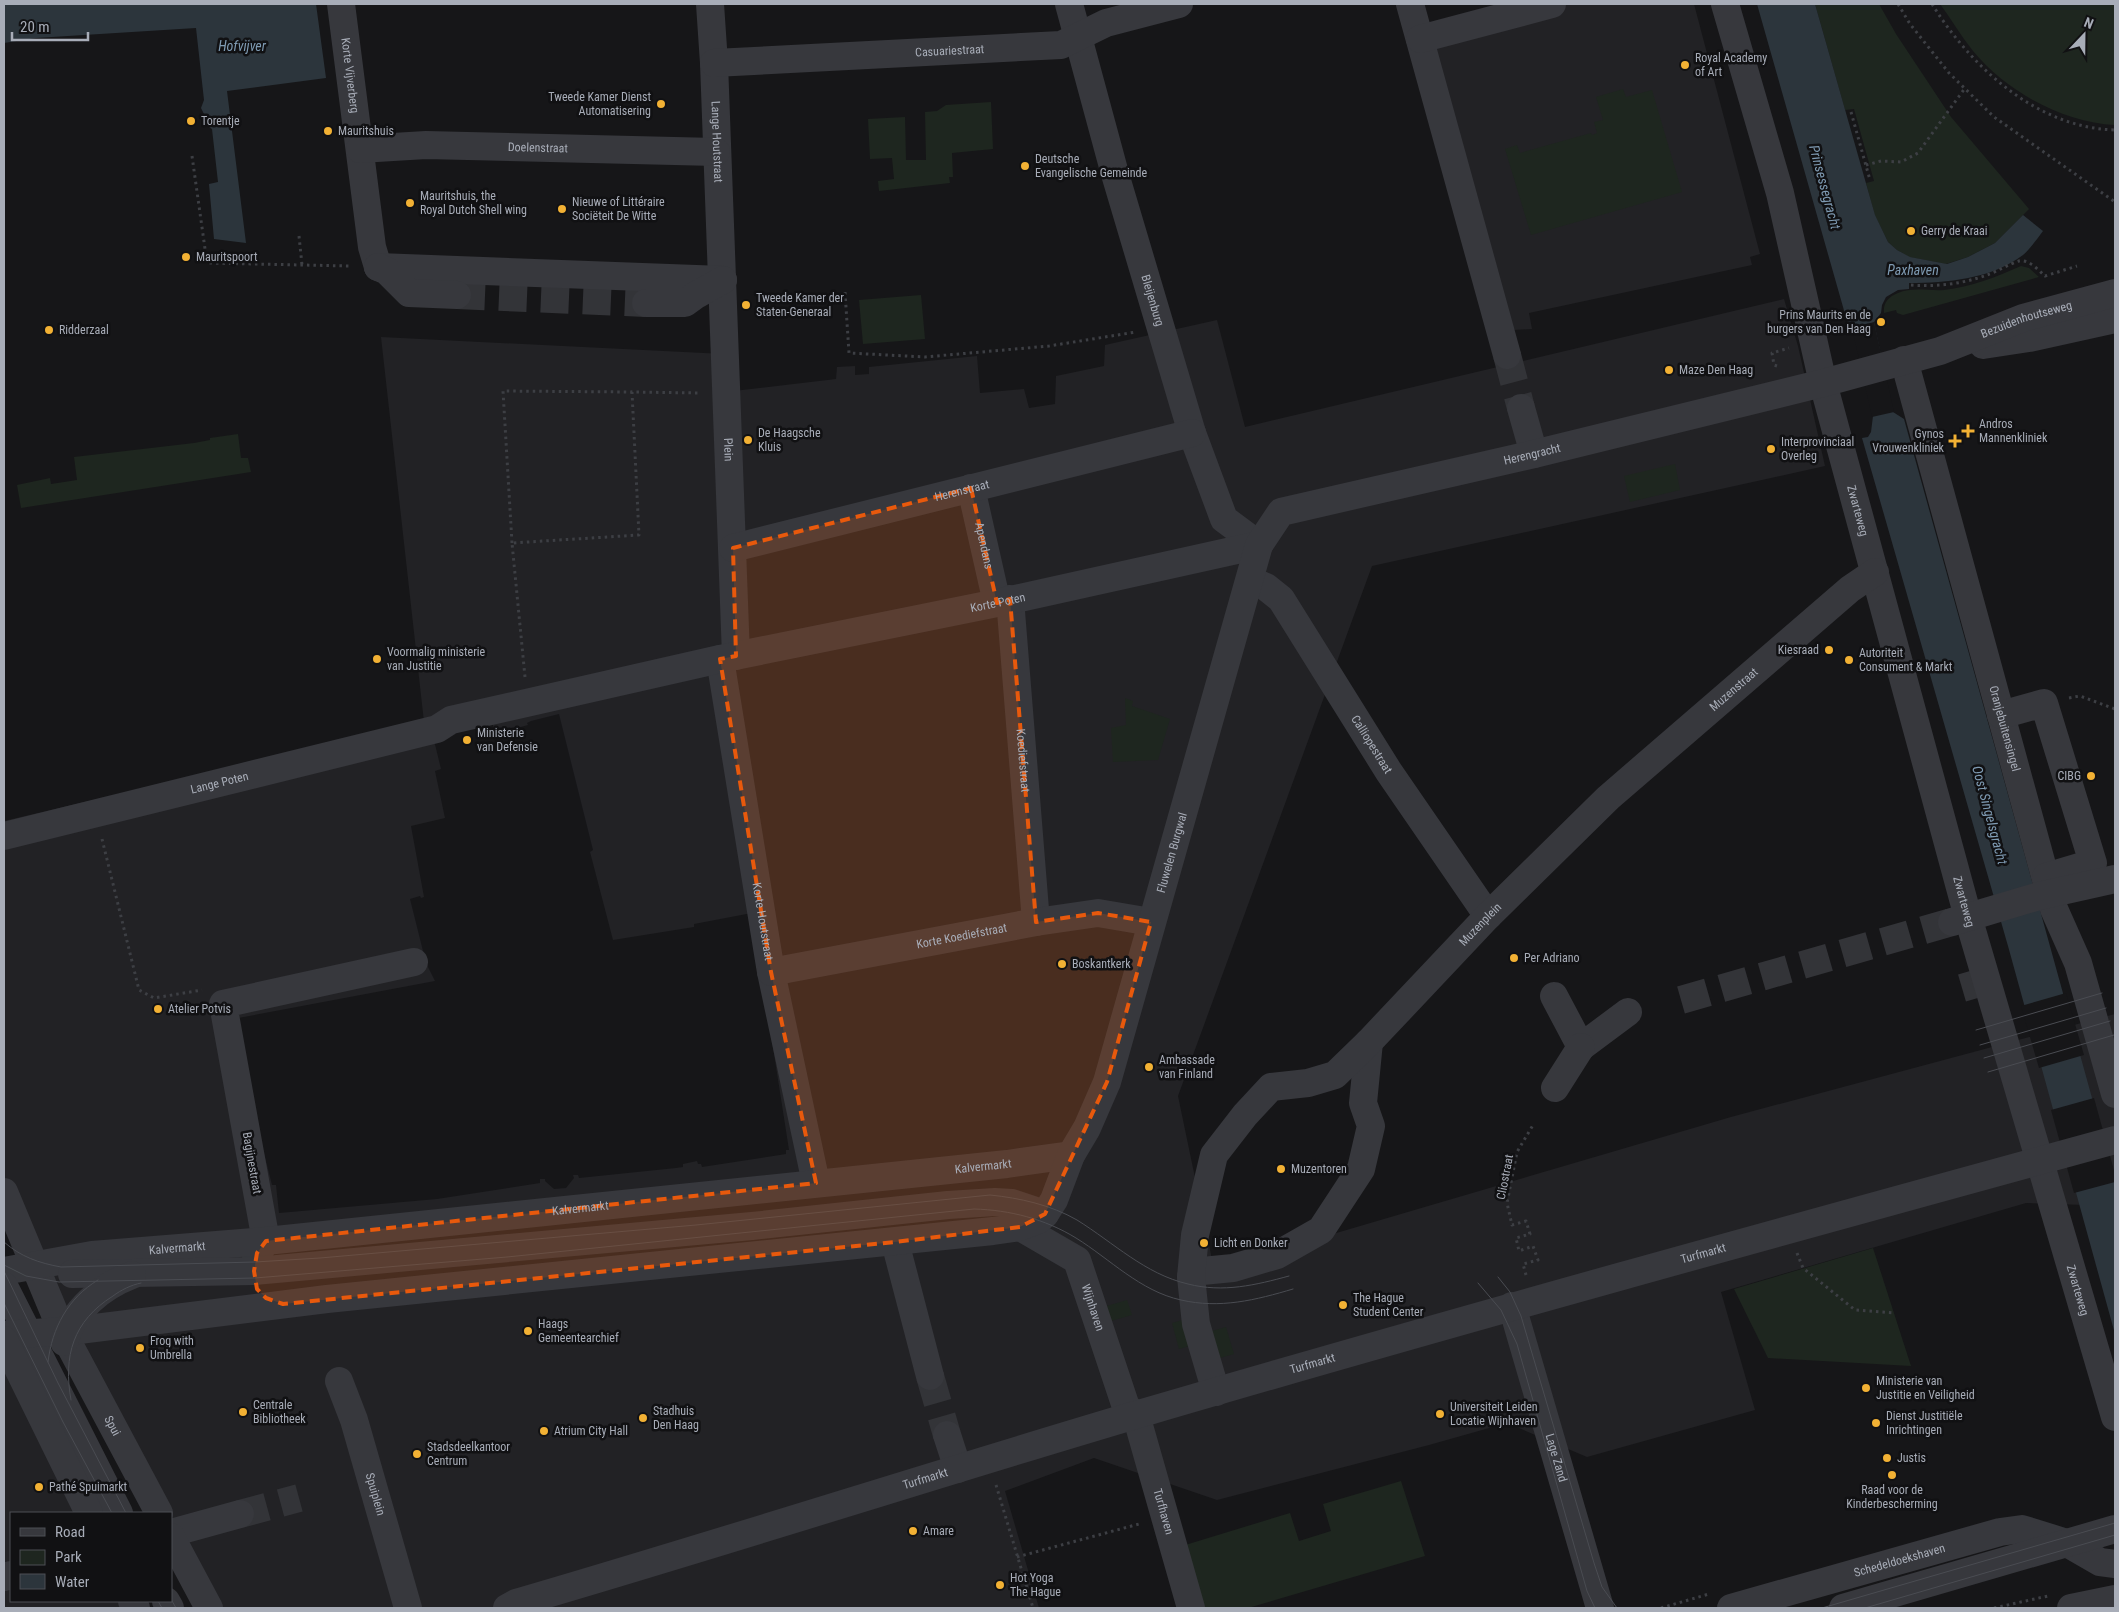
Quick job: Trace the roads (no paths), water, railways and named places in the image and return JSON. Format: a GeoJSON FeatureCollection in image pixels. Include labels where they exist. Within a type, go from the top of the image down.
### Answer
{"type":"FeatureCollection","features":[{"type":"Feature","properties":{"kind":"street","name":"Korte Vijverberg"},"geometry":{"type":"LineString","coordinates":[[341,4],[372,247],[378,267]]}},
{"type":"Feature","properties":{"kind":"street","name":"Lange Houtstraat"},"geometry":{"type":"LineString","coordinates":[[710,4],[723,280]]}},
{"type":"Feature","properties":{"kind":"street","name":"Bleijenburg"},"geometry":{"type":"LineString","coordinates":[[1069,4],[1115,174],[1192,434],[1224,519],[1259,545]]}},
{"type":"Feature","properties":{"kind":"street","name":"Casuariestraat"},"geometry":{"type":"LineString","coordinates":[[714,63],[1060,45],[1106,23],[1179,4]]}},
{"type":"Feature","properties":{"kind":"street"},"geometry":{"type":"LineString","coordinates":[[1410,4],[1506,355]]}},
{"type":"Feature","properties":{"kind":"street"},"geometry":{"type":"LineString","coordinates":[[1420,39],[1552,4]]}},
{"type":"Feature","properties":{"kind":"street"},"geometry":{"type":"LineString","coordinates":[[1725,4],[1780,193],[1823,383]]}},
{"type":"Feature","properties":{"kind":"street","name":"Doelenstraat"},"geometry":{"type":"LineString","coordinates":[[360,149],[426,145],[716,152]]}},
{"type":"Feature","properties":{"kind":"street"},"geometry":{"type":"LineString","coordinates":[[378,267],[723,280]]}},
{"type":"Feature","properties":{"kind":"street"},"geometry":{"type":"LineString","coordinates":[[378,267],[387,271],[409,293],[457,295]]}},
{"type":"Feature","properties":{"kind":"street"},"geometry":{"type":"LineString","coordinates":[[646,303],[685,303],[696,294],[723,280]]}},
{"type":"Feature","properties":{"kind":"street","name":"Plein"},"geometry":{"type":"LineString","coordinates":[[723,280],[733,548],[728,658]]}},
{"type":"Feature","properties":{"kind":"street","name":"Bezuidenhoutseweg"},"geometry":{"type":"LineString","coordinates":[[1940,351],[2023,318],[2115,292]]}},
{"type":"Feature","properties":{"kind":"street","name":"Bezuidenhoutseweg"},"geometry":{"type":"LineString","coordinates":[[1823,383],[1940,351],[2030,338],[2115,319]]}},
{"type":"Feature","properties":{"kind":"street","name":"Oranjebuitensingel"},"geometry":{"type":"LineString","coordinates":[[1883,366],[2001,714],[2047,894],[2078,963],[2115,1094]]}},
{"type":"Feature","properties":{"kind":"street","name":"Herengracht"},"geometry":{"type":"LineString","coordinates":[[1259,545],[1281,512],[1534,454],[1823,383]]}},
{"type":"Feature","properties":{"kind":"street","name":"Zwarteweg"},"geometry":{"type":"LineString","coordinates":[[1823,383],[1875,572],[1960,919],[2050,1157],[2115,1417]]}},
{"type":"Feature","properties":{"kind":"street"},"geometry":{"type":"LineString","coordinates":[[1521,408],[1534,454]]}},
{"type":"Feature","properties":{"kind":"street","name":"Herenstraat"},"geometry":{"type":"LineString","coordinates":[[733,548],[1192,434]]}},
{"type":"Feature","properties":{"kind":"street","name":"Apendans"},"geometry":{"type":"LineString","coordinates":[[971,488],[1004,601]]}},
{"type":"Feature","properties":{"kind":"street","name":"Fluwelen Burgwal"},"geometry":{"type":"LineString","coordinates":[[1070,1155],[1086,1128],[1107,1082],[1259,545]]}},
{"type":"Feature","properties":{"kind":"street","name":"Korte Poten"},"geometry":{"type":"LineString","coordinates":[[728,658],[1004,601],[1259,545]]}},
{"type":"Feature","properties":{"kind":"street","name":"Muzenstraat"},"geometry":{"type":"LineString","coordinates":[[1596,810],[1850,589],[1875,572]]}},
{"type":"Feature","properties":{"kind":"street","name":"Calliopestraat"},"geometry":{"type":"LineString","coordinates":[[1250,580],[1266,587],[1281,599],[1390,772],[1488,916]]}},
{"type":"Feature","properties":{"kind":"street","name":"Koediefstraat"},"geometry":{"type":"LineString","coordinates":[[1004,601],[1036,922]]}},
{"type":"Feature","properties":{"kind":"street","name":"Lange Poten"},"geometry":{"type":"LineString","coordinates":[[4,836],[437,729],[451,720],[728,658]]}},
{"type":"Feature","properties":{"kind":"street","name":"Korte Houtstraat"},"geometry":{"type":"LineString","coordinates":[[728,658],[772,972],[816,1184]]}},
{"type":"Feature","properties":{"kind":"street"},"geometry":{"type":"LineString","coordinates":[[2001,714],[2044,703],[2093,863],[2047,894]]}},
{"type":"Feature","properties":{"kind":"street","name":"Muzenplein"},"geometry":{"type":"LineString","coordinates":[[1191,1277],[1195,1235],[1214,1156],[1244,1115],[1271,1086],[1308,1083],[1335,1075],[1369,1042],[1488,916],[1596,810]]}},
{"type":"Feature","properties":{"kind":"street"},"geometry":{"type":"LineString","coordinates":[[1960,919],[2047,894],[2115,878]]}},
{"type":"Feature","properties":{"kind":"street"},"geometry":{"type":"LineString","coordinates":[[2047,894],[2115,893]]}},
{"type":"Feature","properties":{"kind":"street","name":"Korte Koediefstraat"},"geometry":{"type":"LineString","coordinates":[[772,972],[1036,922],[1098,913],[1151,922]]}},
{"type":"Feature","properties":{"kind":"street","name":"Bagijnestraat"},"geometry":{"type":"LineString","coordinates":[[266,1241],[223,1004],[414,962]]}},
{"type":"Feature","properties":{"kind":"street"},"geometry":{"type":"LineString","coordinates":[[1554,996],[1581,1047]]}},
{"type":"Feature","properties":{"kind":"street"},"geometry":{"type":"LineString","coordinates":[[1555,1088],[1581,1047],[1628,1012]]}},
{"type":"Feature","properties":{"kind":"street"},"geometry":{"type":"LineString","coordinates":[[1216,1392],[1196,1324],[1191,1277],[1202,1271],[1233,1268],[1277,1256],[1322,1230],[1361,1169],[1371,1126],[1363,1104],[1369,1042]]}},
{"type":"Feature","properties":{"kind":"street","name":"Turfmarkt"},"geometry":{"type":"LineString","coordinates":[[511,1606],[1136,1415],[1512,1306],[2111,1141]]}},
{"type":"Feature","properties":{"kind":"street"},"geometry":{"type":"LineString","coordinates":[[12,1337],[56,1330],[65,1333],[154,1311],[283,1304],[895,1242],[1020,1227],[1038,1220],[1045,1214],[1054,1200],[1070,1155]]}},
{"type":"Feature","properties":{"kind":"street","name":"Kalvermarkt"},"geometry":{"type":"LineString","coordinates":[[20,1265],[92,1256],[266,1241],[1007,1164],[1070,1155]]}},
{"type":"Feature","properties":{"kind":"street"},"geometry":{"type":"LineString","coordinates":[[747,1190],[755,1256]]}},
{"type":"Feature","properties":{"kind":"street","name":"Spui"},"geometry":{"type":"LineString","coordinates":[[4,1192],[20,1265],[65,1333],[158,1512]]}},
{"type":"Feature","properties":{"kind":"street","name":"Kalvermarkt"},"geometry":{"type":"LineString","coordinates":[[20,1265],[60,1274],[254,1271],[752,1226],[948,1205],[995,1202],[1012,1203],[1045,1214]]}},
{"type":"Feature","properties":{"kind":"street","name":"Wijnhaven"},"geometry":{"type":"LineString","coordinates":[[1020,1227],[1077,1260],[1126,1407],[1136,1415]]}},
{"type":"Feature","properties":{"kind":"street"},"geometry":{"type":"LineString","coordinates":[[266,1241],[257,1253],[254,1271],[258,1289],[266,1298],[283,1304]]}},
{"type":"Feature","properties":{"kind":"street"},"geometry":{"type":"LineString","coordinates":[[895,1242],[930,1376]]}},
{"type":"Feature","properties":{"kind":"street"},"geometry":{"type":"LineString","coordinates":[[61,1402],[58,1383],[60,1354],[65,1333],[94,1295],[118,1280],[135,1273]]}},
{"type":"Feature","properties":{"kind":"street"},"geometry":{"type":"LineString","coordinates":[[4,1286],[12,1337],[89,1512]]}},
{"type":"Feature","properties":{"kind":"street","name":"Lage Zand"},"geometry":{"type":"LineString","coordinates":[[1512,1306],[1600,1608]]}},
{"type":"Feature","properties":{"kind":"street"},"geometry":{"type":"LineString","coordinates":[[12,1337],[61,1402],[118,1512]]}},
{"type":"Feature","properties":{"kind":"street","name":"Spuiplein"},"geometry":{"type":"LineString","coordinates":[[339,1381],[354,1420],[408,1608]]}},
{"type":"Feature","properties":{"kind":"street","name":"Turfhaven"},"geometry":{"type":"LineString","coordinates":[[1136,1415],[1191,1608]]}},
{"type":"Feature","properties":{"kind":"street"},"geometry":{"type":"LineString","coordinates":[[947,1434],[958,1469]]}},
{"type":"Feature","properties":{"kind":"street"},"geometry":{"type":"LineString","coordinates":[[172,1535],[240,1514]]}},
{"type":"Feature","properties":{"kind":"street","name":"Schedeldoekshaven"},"geometry":{"type":"LineString","coordinates":[[1731,1608],[2000,1532],[2022,1529],[2068,1543],[2100,1562],[2115,1564]]}},
{"type":"Feature","properties":{"kind":"street"},"geometry":{"type":"LineString","coordinates":[[1842,1608],[2115,1529]]}},
{"type":"Feature","properties":{"kind":"street"},"geometry":{"type":"LineString","coordinates":[[172,1537],[209,1608]]}},
{"type":"Feature","properties":{"kind":"street"},"geometry":{"type":"LineString","coordinates":[[2071,1608],[2115,1599]]}},
{"type":"Feature","properties":{"kind":"water","name":"Hofvijver"},"geometry":{"type":"Polygon","coordinates":[[[4,4],[316,4],[326,78],[227,91],[246,243],[214,239],[209,184],[218,182],[212,129],[204,124],[206,118],[201,108],[204,100],[196,28],[36,38],[4,43],[4,4]]]}},
{"type":"Feature","properties":{"kind":"water"},"geometry":{"type":"Polygon","coordinates":[[[1757,4],[1815,4],[1875,215],[1888,242],[1897,250],[1910,257],[1947,264],[1968,257],[1995,243],[2023,215],[2043,231],[2023,255],[1997,270],[1968,278],[1909,283],[1909,289],[1898,290],[1886,297],[1881,313],[1874,322],[1893,412],[1904,419],[2115,1181],[2115,1334],[2008,946],[1862,438],[1868,437],[1871,432],[1873,416],[1853,328],[1847,321],[1757,4]]]}},
{"type":"Feature","properties":{"kind":"tunnel"},"geometry":{"type":"LineString","coordinates":[[457,295],[646,303]]}},
{"type":"Feature","properties":{"kind":"tunnel"},"geometry":{"type":"LineString","coordinates":[[1507,355],[1521,408]]}},
{"type":"Feature","properties":{"kind":"tunnel"},"geometry":{"type":"LineString","coordinates":[[1681,1000],[1952,922]]}},
{"type":"Feature","properties":{"kind":"tunnel"},"geometry":{"type":"LineString","coordinates":[[1962,988],[1979,983]]}},
{"type":"Feature","properties":{"kind":"tunnel"},"geometry":{"type":"LineString","coordinates":[[930,1376],[947,1435]]}},
{"type":"Feature","properties":{"kind":"tunnel"},"geometry":{"type":"LineString","coordinates":[[240,1514],[299,1498]]}},
{"type":"Feature","properties":{"kind":"tram line"},"geometry":{"type":"LineString","coordinates":[[1976,1030],[2102,993]]}},
{"type":"Feature","properties":{"kind":"tram line"},"geometry":{"type":"LineString","coordinates":[[1980,1045],[2106,1008]]}},
{"type":"Feature","properties":{"kind":"tram line"},"geometry":{"type":"LineString","coordinates":[[1984,1058],[2110,1021]]}},
{"type":"Feature","properties":{"kind":"tram line"},"geometry":{"type":"LineString","coordinates":[[1988,1072],[2114,1035]]}},
{"type":"Feature","properties":{"kind":"tram line"},"geometry":{"type":"LineString","coordinates":[[4,1242],[17,1252],[31,1259],[61,1267],[255,1262],[696,1225],[990,1195],[1013,1198],[1057,1210],[1077,1220],[1130,1257],[1158,1273],[1188,1284],[1201,1287],[1227,1288],[1252,1285],[1289,1276]]}},
{"type":"Feature","properties":{"kind":"tram line"},"geometry":{"type":"LineString","coordinates":[[4,1265],[26,1276],[59,1282],[255,1278],[507,1257],[974,1209],[1001,1211],[1027,1217],[1064,1231],[1089,1246],[1139,1282],[1166,1296],[1181,1300],[1210,1304],[1238,1302],[1293,1289]]}},
{"type":"Feature","properties":{"kind":"tram line"},"geometry":{"type":"LineString","coordinates":[[4,1271],[58,1383],[125,1512]]}},
{"type":"Feature","properties":{"kind":"tram line"},"geometry":{"type":"LineString","coordinates":[[1498,1277],[1510,1292],[1521,1316],[1594,1563],[1602,1587],[1617,1608]]}},
{"type":"Feature","properties":{"kind":"tram line"},"geometry":{"type":"LineString","coordinates":[[48,1362],[53,1337],[63,1315],[78,1296],[98,1280]]}},
{"type":"Feature","properties":{"kind":"tram line"},"geometry":{"type":"LineString","coordinates":[[71,1400],[69,1384],[70,1354],[80,1328],[99,1306],[123,1290],[141,1283]]}},
{"type":"Feature","properties":{"kind":"tram line"},"geometry":{"type":"LineString","coordinates":[[1478,1283],[1501,1310],[1517,1344],[1587,1591],[1595,1608]]}},
{"type":"Feature","properties":{"kind":"tram line"},"geometry":{"type":"LineString","coordinates":[[4,1303],[63,1422],[111,1512]]}},
{"type":"Feature","properties":{"kind":"tram line"},"geometry":{"type":"LineString","coordinates":[[1822,1608],[2115,1523]]}},
{"type":"Feature","properties":{"kind":"tram line"},"geometry":{"type":"LineString","coordinates":[[1865,1608],[2115,1535]]}},
{"type":"Feature","properties":{"kind":"tram line"},"geometry":{"type":"LineString","coordinates":[[172,1601],[176,1608]]}},
{"type":"Feature","properties":{"kind":"tram line"},"geometry":{"type":"LineString","coordinates":[[159,1602],[162,1608]]}},
{"type":"Feature","properties":{"kind":"place","name":"Royal Academy of Art"},"geometry":{"type":"Point","coordinates":[1685,65]}},
{"type":"Feature","properties":{"kind":"place","name":"Tweede Kamer Dienst Automatisering"},"geometry":{"type":"Point","coordinates":[661,104]}},
{"type":"Feature","properties":{"kind":"place","name":"Torentje"},"geometry":{"type":"Point","coordinates":[191,121]}},
{"type":"Feature","properties":{"kind":"place","name":"Mauritshuis"},"geometry":{"type":"Point","coordinates":[328,131]}},
{"type":"Feature","properties":{"kind":"place","name":"Deutsche Evangelische Gemeinde"},"geometry":{"type":"Point","coordinates":[1025,166]}},
{"type":"Feature","properties":{"kind":"place","name":"Mauritshuis, the Royal Dutch Shell wing"},"geometry":{"type":"Point","coordinates":[410,203]}},
{"type":"Feature","properties":{"kind":"place","name":"Nieuwe of Littéraire Sociëteit De Witte"},"geometry":{"type":"Point","coordinates":[562,209]}},
{"type":"Feature","properties":{"kind":"place","name":"Gerry de Kraai"},"geometry":{"type":"Point","coordinates":[1911,231]}},
{"type":"Feature","properties":{"kind":"place","name":"Mauritspoort"},"geometry":{"type":"Point","coordinates":[186,257]}},
{"type":"Feature","properties":{"kind":"place","name":"Tweede Kamer der Staten-Generaal"},"geometry":{"type":"Point","coordinates":[746,305]}},
{"type":"Feature","properties":{"kind":"place","name":"Prins Maurits en de burgers van Den Haag"},"geometry":{"type":"Point","coordinates":[1881,322]}},
{"type":"Feature","properties":{"kind":"place","name":"Ridderzaal"},"geometry":{"type":"Point","coordinates":[49,330]}},
{"type":"Feature","properties":{"kind":"place","name":"Maze Den Haag"},"geometry":{"type":"Point","coordinates":[1669,370]}},
{"type":"Feature","properties":{"kind":"place","name":"Andros Mannenkliniek"},"geometry":{"type":"Point","coordinates":[1968,431]}},
{"type":"Feature","properties":{"kind":"place","name":"De Haagsche Kluis"},"geometry":{"type":"Point","coordinates":[748,440]}},
{"type":"Feature","properties":{"kind":"place","name":"Gynos Vrouwenkliniek"},"geometry":{"type":"Point","coordinates":[1955,441]}},
{"type":"Feature","properties":{"kind":"place","name":"Interprovinciaal Overleg"},"geometry":{"type":"Point","coordinates":[1771,449]}},
{"type":"Feature","properties":{"kind":"place","name":"Kiesraad"},"geometry":{"type":"Point","coordinates":[1829,650]}},
{"type":"Feature","properties":{"kind":"place","name":"Voormalig ministerie van Justitie"},"geometry":{"type":"Point","coordinates":[377,659]}},
{"type":"Feature","properties":{"kind":"place","name":"Autoriteit Consument & Markt"},"geometry":{"type":"Point","coordinates":[1849,660]}},
{"type":"Feature","properties":{"kind":"place","name":"Ministerie van Defensie"},"geometry":{"type":"Point","coordinates":[467,740]}},
{"type":"Feature","properties":{"kind":"place","name":"CIBG"},"geometry":{"type":"Point","coordinates":[2091,776]}},
{"type":"Feature","properties":{"kind":"place","name":"Per Adriano"},"geometry":{"type":"Point","coordinates":[1514,958]}},
{"type":"Feature","properties":{"kind":"place","name":"Boskantkerk"},"geometry":{"type":"Point","coordinates":[1062,964]}},
{"type":"Feature","properties":{"kind":"place","name":"Atelier Potvis"},"geometry":{"type":"Point","coordinates":[158,1009]}},
{"type":"Feature","properties":{"kind":"place","name":"Ambassade van Finland"},"geometry":{"type":"Point","coordinates":[1149,1067]}},
{"type":"Feature","properties":{"kind":"place","name":"Muzentoren"},"geometry":{"type":"Point","coordinates":[1281,1169]}},
{"type":"Feature","properties":{"kind":"place","name":"Licht en Donker"},"geometry":{"type":"Point","coordinates":[1204,1243]}},
{"type":"Feature","properties":{"kind":"place","name":"The Hague Student Center"},"geometry":{"type":"Point","coordinates":[1343,1305]}},
{"type":"Feature","properties":{"kind":"place","name":"Haags Gemeentearchief"},"geometry":{"type":"Point","coordinates":[528,1331]}},
{"type":"Feature","properties":{"kind":"place","name":"Frog with Umbrella"},"geometry":{"type":"Point","coordinates":[140,1348]}},
{"type":"Feature","properties":{"kind":"place","name":"Ministerie van Justitie en Veiligheid"},"geometry":{"type":"Point","coordinates":[1866,1388]}},
{"type":"Feature","properties":{"kind":"place","name":"Centrale Bibliotheek"},"geometry":{"type":"Point","coordinates":[243,1412]}},
{"type":"Feature","properties":{"kind":"place","name":"Universiteit Leiden Locatie Wijnhaven"},"geometry":{"type":"Point","coordinates":[1440,1414]}},
{"type":"Feature","properties":{"kind":"place","name":"Stadhuis Den Haag"},"geometry":{"type":"Point","coordinates":[643,1418]}},
{"type":"Feature","properties":{"kind":"place","name":"Dienst Justitiële Inrichtingen"},"geometry":{"type":"Point","coordinates":[1876,1423]}},
{"type":"Feature","properties":{"kind":"place","name":"Atrium City Hall"},"geometry":{"type":"Point","coordinates":[544,1431]}},
{"type":"Feature","properties":{"kind":"place","name":"Stadsdeelkantoor Centrum"},"geometry":{"type":"Point","coordinates":[417,1454]}},
{"type":"Feature","properties":{"kind":"place","name":"Justis"},"geometry":{"type":"Point","coordinates":[1887,1458]}},
{"type":"Feature","properties":{"kind":"place","name":"Raad voor de Kinderbescherming"},"geometry":{"type":"Point","coordinates":[1892,1475]}},
{"type":"Feature","properties":{"kind":"place","name":"Pathé Spuimarkt"},"geometry":{"type":"Point","coordinates":[39,1487]}},
{"type":"Feature","properties":{"kind":"place","name":"Amare"},"geometry":{"type":"Point","coordinates":[913,1531]}},
{"type":"Feature","properties":{"kind":"place","name":"Hot Yoga The Hague"},"geometry":{"type":"Point","coordinates":[1000,1585]}},
{"type":"Feature","properties":{"kind":"water label","name":"Prinsessegracht"},"geometry":{"type":"Point","coordinates":[1825,187]}},
{"type":"Feature","properties":{"kind":"water label","name":"Paxhaven"},"geometry":{"type":"Point","coordinates":[1913,270]}},
{"type":"Feature","properties":{"kind":"water label","name":"Oost Singelsgracht"},"geometry":{"type":"Point","coordinates":[1990,815]}}]}
